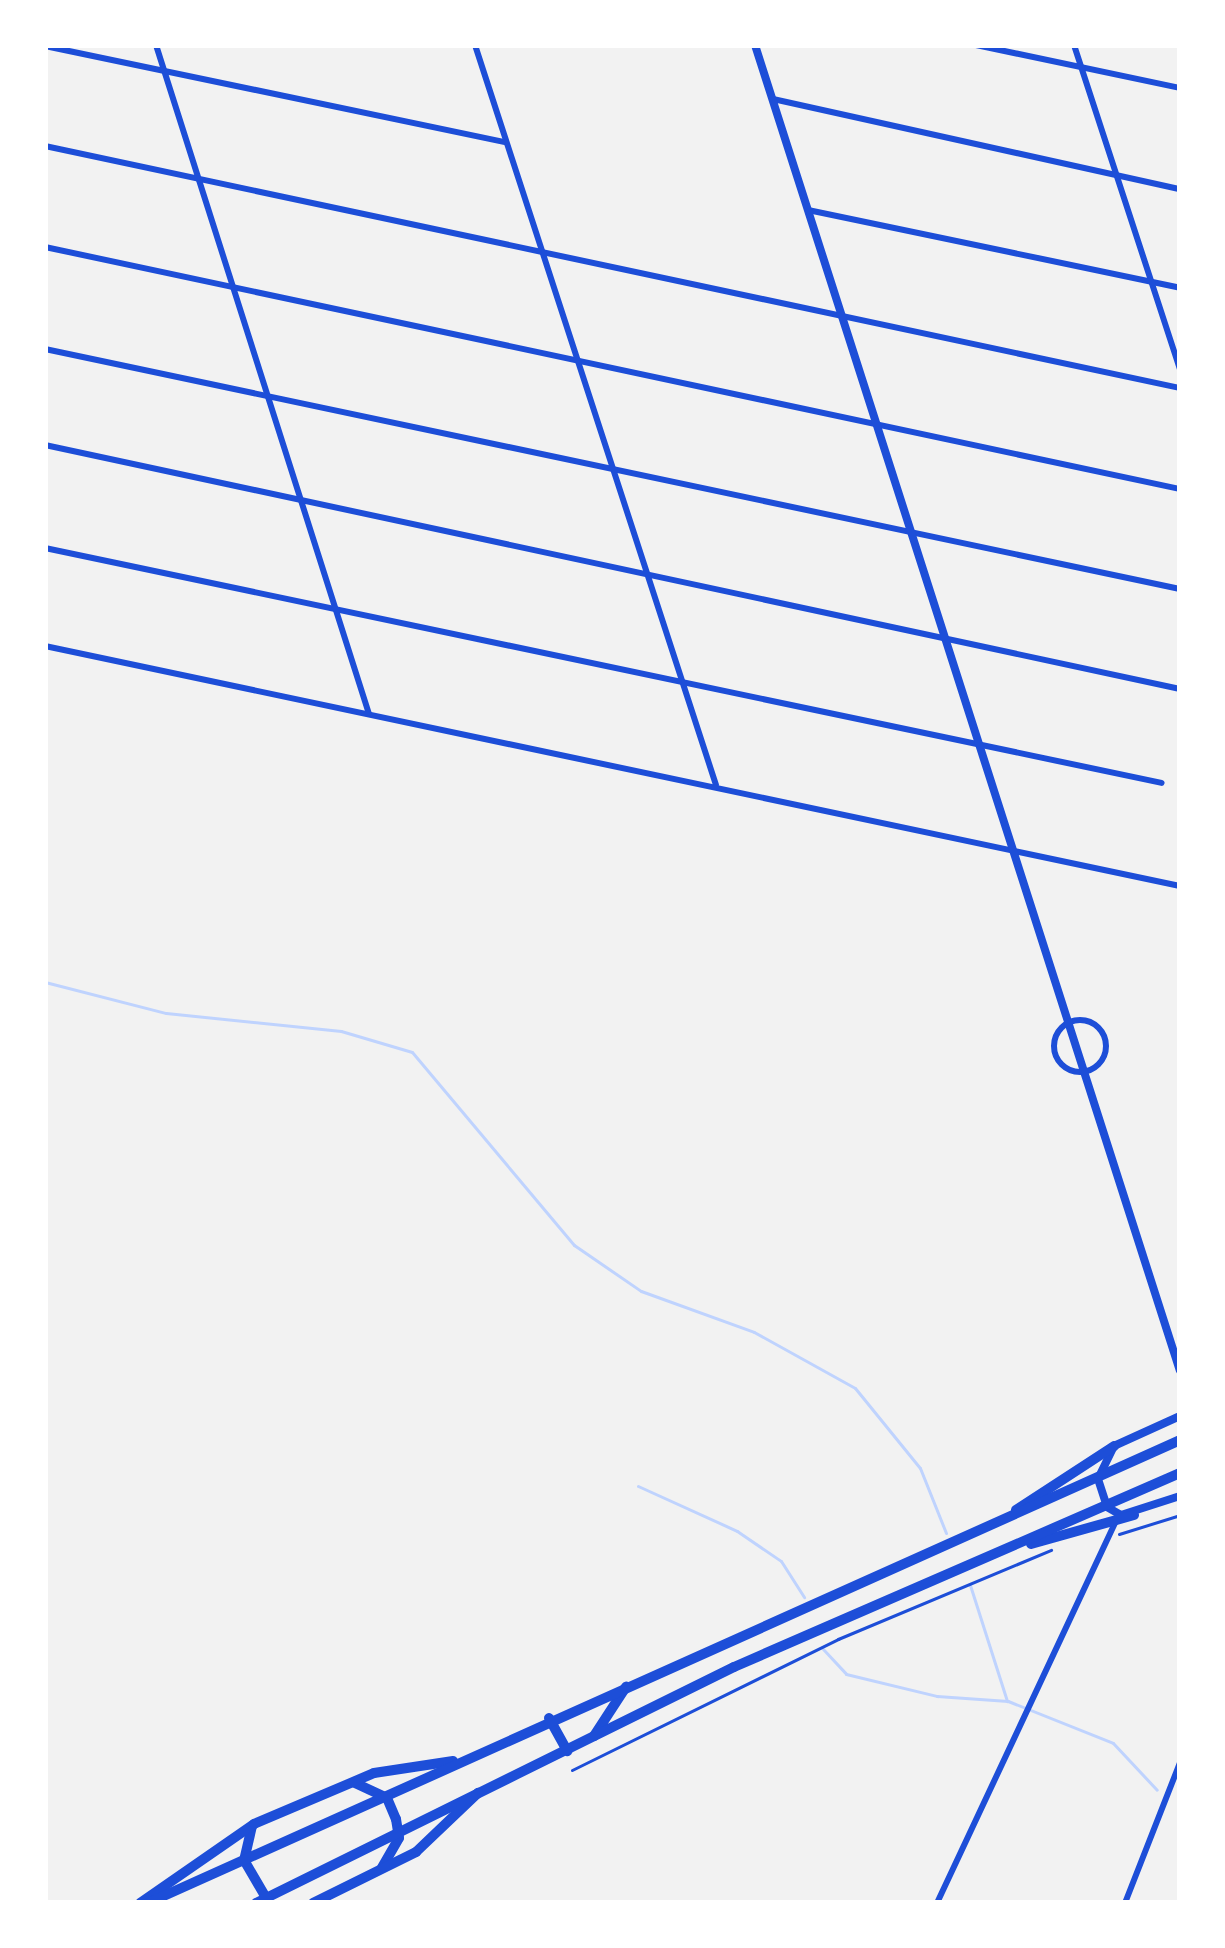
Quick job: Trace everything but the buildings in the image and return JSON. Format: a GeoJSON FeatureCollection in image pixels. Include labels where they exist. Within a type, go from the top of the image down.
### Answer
{"type":"FeatureCollection","features":[{"type":"Feature","properties":{"kind":"main road"},"geometry":{"type":"LineString","coordinates":[[144,1903],[387,1798],[549,1718],[987,1529],[1180,1440]]}},
{"type":"Feature","properties":{"kind":"main road"},"geometry":{"type":"LineString","coordinates":[[987,1529],[1114,1446]]}},
{"type":"Feature","properties":{"kind":"main road"},"geometry":{"type":"LineString","coordinates":[[254,1824],[244,1860],[264,1902],[594,1736],[1180,1473]]}},
{"type":"Feature","properties":{"kind":"main road"},"geometry":{"type":"LineString","coordinates":[[994,1555],[1134,1515]]}},
{"type":"Feature","properties":{"kind":"main road"},"geometry":{"type":"LineString","coordinates":[[594,1736],[626,1688]]}},
{"type":"Feature","properties":{"kind":"main road"},"geometry":{"type":"LineString","coordinates":[[549,1718],[567,1751]]}},
{"type":"Feature","properties":{"kind":"main road"},"geometry":{"type":"LineString","coordinates":[[144,1903],[254,1824],[350,1782],[468,1759]]}},
{"type":"Feature","properties":{"kind":"main road"},"geometry":{"type":"LineString","coordinates":[[350,1782],[387,1798],[399,1838],[380,1870]]}},
{"type":"Feature","properties":{"kind":"main road"},"geometry":{"type":"LineString","coordinates":[[313,1903],[416,1852],[482,1789]]}},
{"type":"Feature","properties":{"kind":"street"},"geometry":{"type":"LineString","coordinates":[[156,45],[369,714]]}},
{"type":"Feature","properties":{"kind":"street"},"geometry":{"type":"LineString","coordinates":[[476,45],[716,785]]}},
{"type":"Feature","properties":{"kind":"street"},"geometry":{"type":"LineString","coordinates":[[755,45],[873,425],[946,638],[1180,1371]]}},
{"type":"Feature","properties":{"kind":"street"},"geometry":{"type":"LineString","coordinates":[[976,45],[1180,88]]}},
{"type":"Feature","properties":{"kind":"street"},"geometry":{"type":"LineString","coordinates":[[1074,45],[1180,370]]}},
{"type":"Feature","properties":{"kind":"street"},"geometry":{"type":"LineString","coordinates":[[45,46],[506,142]]}},
{"type":"Feature","properties":{"kind":"street"},"geometry":{"type":"LineString","coordinates":[[772,99],[1180,189]]}},
{"type":"Feature","properties":{"kind":"street"},"geometry":{"type":"LineString","coordinates":[[45,146],[542,257],[839,313],[1180,388]]}},
{"type":"Feature","properties":{"kind":"street"},"geometry":{"type":"LineString","coordinates":[[807,210],[1180,288]]}},
{"type":"Feature","properties":{"kind":"street"},"geometry":{"type":"LineString","coordinates":[[45,248],[1180,488]]}},
{"type":"Feature","properties":{"kind":"street"},"geometry":{"type":"LineString","coordinates":[[45,349],[1180,589]]}},
{"type":"Feature","properties":{"kind":"street"},"geometry":{"type":"LineString","coordinates":[[45,445],[1180,689]]}},
{"type":"Feature","properties":{"kind":"street"},"geometry":{"type":"LineString","coordinates":[[45,548],[1162,783]]}},
{"type":"Feature","properties":{"kind":"street"},"geometry":{"type":"LineString","coordinates":[[45,646],[1180,886]]}},
{"type":"Feature","properties":{"kind":"street"},"geometry":{"type":"LineString","coordinates":[[1070,1022],[1092,1024],[1104,1038],[1100,1062],[1084,1072],[1067,1069],[1055,1055],[1056,1036],[1070,1022]]}},
{"type":"Feature","properties":{"kind":"street"},"geometry":{"type":"LineString","coordinates":[[1178,1415],[1114,1446],[1098,1479],[1107,1507],[1134,1515],[1180,1497]]}},
{"type":"Feature","properties":{"kind":"street"},"geometry":{"type":"LineString","coordinates":[[937,1903],[1116,1521]]}},
{"type":"Feature","properties":{"kind":"street"},"geometry":{"type":"LineString","coordinates":[[1125,1903],[1180,1762]]}},
{"type":"Feature","properties":{"kind":"path"},"geometry":{"type":"LineString","coordinates":[[1109,1536],[1180,1515]]}},
{"type":"Feature","properties":{"kind":"path"},"geometry":{"type":"LineString","coordinates":[[572,1770],[838,1639],[1071,1543]]}},
{"type":"Feature","properties":{"kind":"waterway"},"geometry":{"type":"LineString","coordinates":[[45,982],[166,1013],[341,1031],[412,1052],[574,1245],[641,1291],[754,1332],[855,1388],[920,1468],[946,1533]]}},
{"type":"Feature","properties":{"kind":"waterway"},"geometry":{"type":"LineString","coordinates":[[638,1486],[737,1531],[781,1561],[804,1597]]}},
{"type":"Feature","properties":{"kind":"waterway"},"geometry":{"type":"LineString","coordinates":[[970,1585],[1007,1701]]}},
{"type":"Feature","properties":{"kind":"waterway"},"geometry":{"type":"LineString","coordinates":[[823,1649],[846,1674],[937,1696],[1008,1701],[1113,1743],[1157,1790]]}}]}
